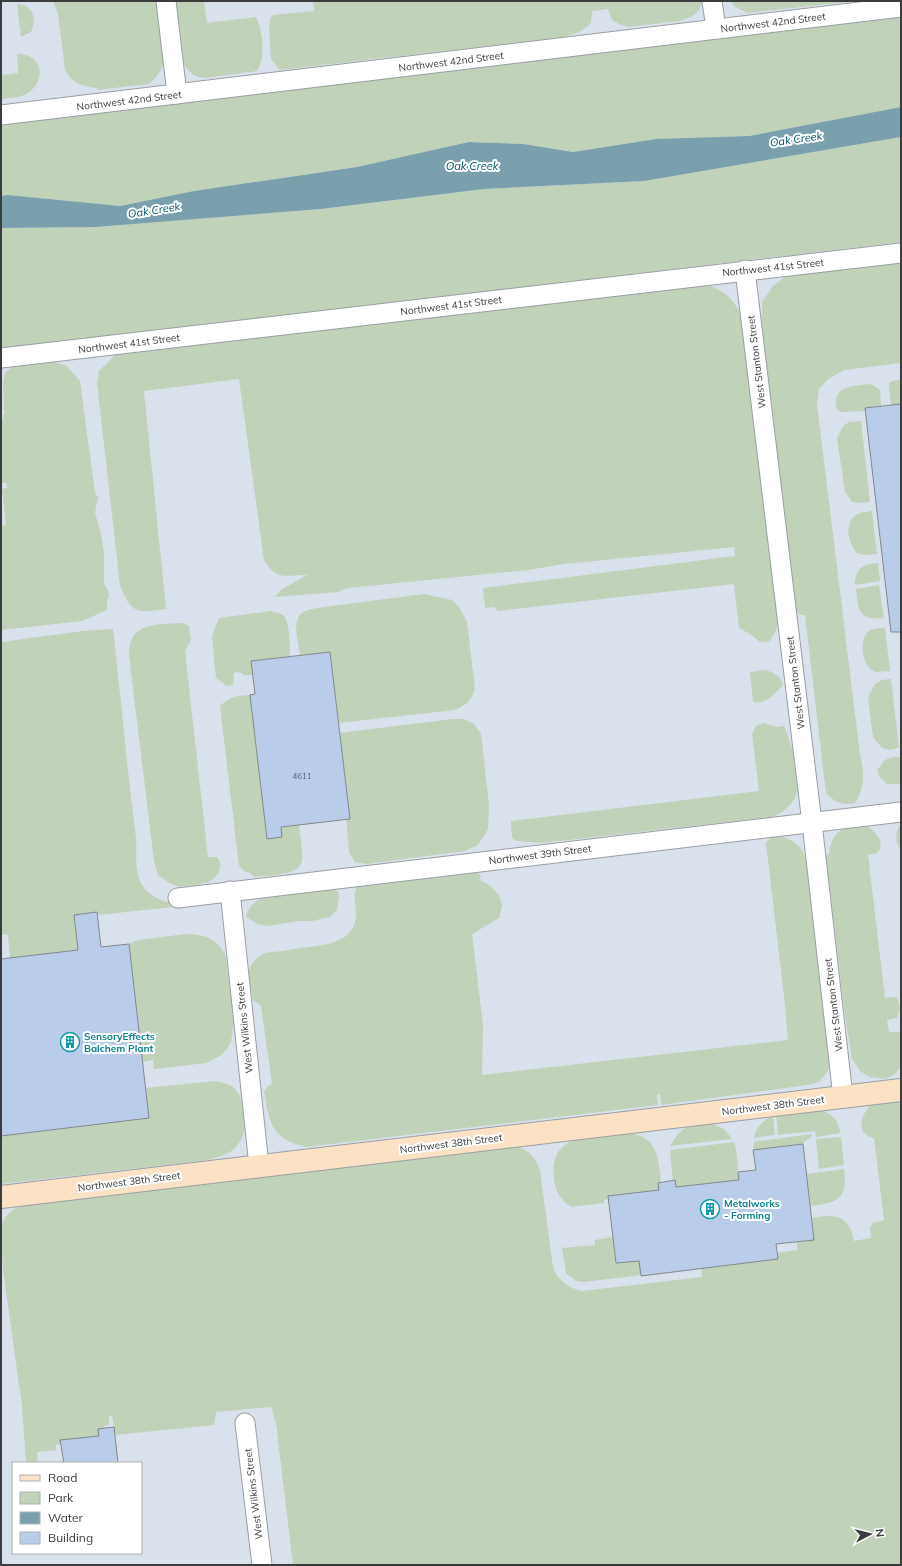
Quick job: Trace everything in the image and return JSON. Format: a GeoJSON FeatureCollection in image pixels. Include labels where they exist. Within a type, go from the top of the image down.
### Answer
{"type":"FeatureCollection","features":[{"type":"Feature","properties":{"kind":"main road","name":"Northwest 38th Street"},"geometry":{"type":"LineString","coordinates":[[1,1197],[901,1090]]}},
{"type":"Feature","properties":{"kind":"street"},"geometry":{"type":"LineString","coordinates":[[166,1],[177,94]]}},
{"type":"Feature","properties":{"kind":"street"},"geometry":{"type":"LineString","coordinates":[[712,1],[716,29]]}},
{"type":"Feature","properties":{"kind":"street","name":"Northwest 42nd Street"},"geometry":{"type":"LineString","coordinates":[[1,115],[901,7]]}},
{"type":"Feature","properties":{"kind":"street","name":"Northwest 41st Street"},"geometry":{"type":"LineString","coordinates":[[1,358],[901,253]]}},
{"type":"Feature","properties":{"kind":"street","name":"West Stanton Street"},"geometry":{"type":"LineString","coordinates":[[745,270],[812,823],[843,1097]]}},
{"type":"Feature","properties":{"kind":"street","name":"Northwest 39th Street"},"geometry":{"type":"LineString","coordinates":[[178,898],[901,812]]}},
{"type":"Feature","properties":{"kind":"street","name":"West Wilkins Street"},"geometry":{"type":"LineString","coordinates":[[230,891],[259,1166]]}},
{"type":"Feature","properties":{"kind":"street","name":"West Wilkins Street"},"geometry":{"type":"LineString","coordinates":[[245,1422],[262,1565]]}},
{"type":"Feature","properties":{"kind":"shaded area"},"geometry":{"type":"Polygon","coordinates":[[[1,1],[901,1],[901,1565],[1,1565],[1,1]]]}},
{"type":"Feature","properties":{"kind":"green space"},"geometry":{"type":"Polygon","coordinates":[[[53,1],[165,1],[164,64],[157,76],[149,84],[97,90],[97,88],[78,84],[65,70],[58,14],[53,1]]]}},
{"type":"Feature","properties":{"kind":"green space"},"geometry":{"type":"Polygon","coordinates":[[[173,1],[204,1],[207,23],[256,17],[262,37],[262,59],[257,71],[206,78],[198,77],[191,73],[182,61],[173,1]]]}},
{"type":"Feature","properties":{"kind":"green space"},"geometry":{"type":"Polygon","coordinates":[[[313,1],[703,1],[698,12],[691,17],[680,21],[628,27],[612,20],[608,9],[592,11],[591,23],[579,32],[564,37],[279,70],[271,59],[270,19],[273,15],[314,11],[313,1]]]}},
{"type":"Feature","properties":{"kind":"green space"},"geometry":{"type":"Polygon","coordinates":[[[731,1],[857,1],[747,13],[734,6],[731,1]]]}},
{"type":"Feature","properties":{"kind":"green space"},"geometry":{"type":"Polygon","coordinates":[[[17,4],[30,9],[34,22],[31,32],[21,37],[17,4]]]}},
{"type":"Feature","properties":{"kind":"green space"},"geometry":{"type":"Polygon","coordinates":[[[901,16],[901,107],[749,136],[656,139],[573,152],[523,144],[469,142],[357,167],[194,191],[120,206],[8,195],[1,196],[1,122],[901,16]]]}},
{"type":"Feature","properties":{"kind":"green space"},"geometry":{"type":"Polygon","coordinates":[[[17,54],[26,55],[37,63],[40,69],[38,83],[26,94],[14,98],[1,99],[1,75],[18,73],[17,54]]]}},
{"type":"Feature","properties":{"kind":"green space"},"geometry":{"type":"Polygon","coordinates":[[[901,137],[901,242],[1,349],[1,228],[96,227],[321,209],[484,189],[644,181],[901,137]]]}},
{"type":"Feature","properties":{"kind":"green space"},"geometry":{"type":"Polygon","coordinates":[[[901,261],[901,363],[844,370],[828,379],[819,389],[817,405],[863,774],[859,796],[855,803],[846,804],[836,801],[826,793],[805,615],[800,615],[796,609],[762,325],[762,302],[773,286],[788,275],[901,261]]]}},
{"type":"Feature","properties":{"kind":"green space"},"geometry":{"type":"Polygon","coordinates":[[[703,284],[718,289],[728,296],[737,307],[744,321],[768,521],[767,539],[779,620],[770,641],[760,642],[739,628],[734,584],[498,611],[494,607],[485,608],[483,588],[735,556],[734,547],[348,588],[338,592],[275,597],[281,590],[307,575],[287,576],[277,574],[268,567],[264,560],[239,379],[144,391],[166,609],[142,611],[136,609],[128,602],[124,595],[120,585],[97,383],[99,371],[115,355],[703,284]]]}},
{"type":"Feature","properties":{"kind":"green space"},"geometry":{"type":"Polygon","coordinates":[[[51,361],[67,366],[80,381],[95,493],[98,497],[95,513],[101,534],[104,553],[104,584],[108,590],[109,596],[107,601],[107,610],[82,621],[1,630],[1,526],[6,525],[2,489],[7,488],[6,483],[1,483],[1,424],[5,411],[3,409],[4,377],[6,372],[17,365],[51,361]]]}},
{"type":"Feature","properties":{"kind":"green space"},"geometry":{"type":"Polygon","coordinates":[[[901,379],[901,404],[891,405],[890,382],[901,379]]]}},
{"type":"Feature","properties":{"kind":"green space"},"geometry":{"type":"Polygon","coordinates":[[[871,384],[880,390],[881,406],[865,408],[866,411],[842,412],[837,409],[837,395],[845,388],[871,384]]]}},
{"type":"Feature","properties":{"kind":"green space"},"geometry":{"type":"Polygon","coordinates":[[[861,421],[870,502],[859,503],[852,502],[845,492],[837,438],[843,426],[849,422],[861,421]]]}},
{"type":"Feature","properties":{"kind":"green space"},"geometry":{"type":"Polygon","coordinates":[[[872,511],[877,554],[864,555],[857,553],[854,549],[850,540],[848,528],[852,519],[856,515],[872,511]]]}},
{"type":"Feature","properties":{"kind":"green space"},"geometry":{"type":"Polygon","coordinates":[[[878,563],[880,581],[855,585],[856,575],[861,568],[868,564],[878,563]]]}},
{"type":"Feature","properties":{"kind":"green space"},"geometry":{"type":"Polygon","coordinates":[[[879,585],[884,618],[869,618],[864,616],[859,608],[856,589],[879,585]]]}},
{"type":"Feature","properties":{"kind":"green space"},"geometry":{"type":"Polygon","coordinates":[[[424,594],[452,600],[461,610],[467,622],[475,689],[470,700],[455,710],[338,723],[330,652],[300,655],[296,624],[300,615],[310,609],[424,594]]]}},
{"type":"Feature","properties":{"kind":"green space"},"geometry":{"type":"Polygon","coordinates":[[[271,611],[283,615],[285,618],[289,634],[290,656],[251,661],[252,675],[243,675],[242,673],[234,672],[233,685],[227,686],[216,678],[212,636],[219,618],[271,611]]]}},
{"type":"Feature","properties":{"kind":"green space"},"geometry":{"type":"Polygon","coordinates":[[[184,623],[189,626],[191,639],[185,651],[208,857],[217,857],[220,868],[217,875],[208,882],[188,886],[177,886],[158,875],[154,861],[129,647],[136,633],[141,629],[162,624],[184,623]]]}},
{"type":"Feature","properties":{"kind":"green space"},"geometry":{"type":"Polygon","coordinates":[[[885,628],[890,671],[875,672],[868,667],[864,659],[863,640],[867,633],[871,630],[885,628]]]}},
{"type":"Feature","properties":{"kind":"green space"},"geometry":{"type":"Polygon","coordinates":[[[113,629],[136,838],[137,872],[141,883],[149,893],[159,899],[182,906],[98,915],[97,912],[74,915],[78,950],[10,958],[8,935],[1,934],[1,642],[83,631],[113,629]]]}},
{"type":"Feature","properties":{"kind":"green space"},"geometry":{"type":"Polygon","coordinates":[[[766,670],[779,677],[783,685],[771,697],[756,703],[753,701],[750,672],[766,670]]]}},
{"type":"Feature","properties":{"kind":"green space"},"geometry":{"type":"Polygon","coordinates":[[[891,679],[899,748],[890,750],[882,748],[873,737],[868,697],[875,684],[882,680],[891,679]]]}},
{"type":"Feature","properties":{"kind":"green space"},"geometry":{"type":"Polygon","coordinates":[[[250,695],[267,839],[282,837],[281,827],[299,825],[302,851],[302,860],[296,869],[283,874],[255,877],[248,872],[245,872],[239,866],[220,706],[227,700],[234,697],[250,695]]]}},
{"type":"Feature","properties":{"kind":"green space"},"geometry":{"type":"Polygon","coordinates":[[[453,719],[464,719],[474,724],[481,734],[489,805],[488,829],[478,845],[465,851],[366,864],[355,862],[349,852],[339,733],[453,719]]]}},
{"type":"Feature","properties":{"kind":"green space"},"geometry":{"type":"Polygon","coordinates":[[[763,723],[777,727],[784,726],[793,751],[798,778],[797,790],[793,801],[784,810],[771,817],[542,843],[516,841],[512,838],[511,821],[759,791],[752,734],[756,726],[763,723]]]}},
{"type":"Feature","properties":{"kind":"green space"},"geometry":{"type":"Polygon","coordinates":[[[901,757],[901,784],[887,784],[879,776],[877,769],[884,761],[888,759],[901,757]]]}},
{"type":"Feature","properties":{"kind":"green space"},"geometry":{"type":"Polygon","coordinates":[[[901,823],[901,850],[897,843],[896,836],[897,830],[901,823]]]}},
{"type":"Feature","properties":{"kind":"green space"},"geometry":{"type":"Polygon","coordinates":[[[849,825],[866,825],[879,838],[881,845],[877,853],[868,855],[885,998],[896,997],[900,1007],[897,1017],[887,1020],[889,1032],[901,1033],[901,1066],[895,1074],[885,1079],[870,1077],[860,1071],[852,1059],[844,1008],[826,855],[829,854],[831,844],[837,833],[849,825]]]}},
{"type":"Feature","properties":{"kind":"green space"},"geometry":{"type":"Polygon","coordinates":[[[778,836],[798,845],[808,863],[830,1065],[826,1074],[819,1082],[808,1085],[661,1105],[660,1094],[657,1095],[658,1105],[306,1147],[294,1144],[285,1139],[274,1128],[270,1120],[264,1091],[272,1084],[261,1006],[253,1000],[249,979],[250,968],[257,958],[264,953],[319,946],[344,937],[350,932],[354,925],[356,915],[355,891],[360,883],[476,871],[480,875],[481,881],[488,884],[500,897],[502,905],[499,918],[472,934],[483,1025],[482,1075],[788,1040],[766,843],[770,838],[778,836]]]}},
{"type":"Feature","properties":{"kind":"green space"},"geometry":{"type":"Polygon","coordinates":[[[331,887],[338,892],[339,897],[337,910],[330,917],[312,921],[300,921],[266,926],[258,924],[246,917],[250,907],[258,900],[269,895],[295,890],[331,887]]]}},
{"type":"Feature","properties":{"kind":"green space"},"geometry":{"type":"Polygon","coordinates":[[[186,934],[204,936],[213,940],[225,954],[234,1020],[231,1042],[220,1056],[206,1063],[154,1069],[153,1060],[142,1062],[129,944],[138,940],[186,934]]]}},
{"type":"Feature","properties":{"kind":"green space"},"geometry":{"type":"Polygon","coordinates":[[[215,1081],[235,1089],[240,1096],[245,1112],[246,1120],[243,1136],[239,1143],[229,1153],[208,1160],[1,1184],[1,1136],[149,1118],[145,1088],[215,1081]]]}},
{"type":"Feature","properties":{"kind":"green space"},"geometry":{"type":"Polygon","coordinates":[[[901,1100],[901,1565],[293,1565],[276,1423],[271,1407],[216,1412],[214,1425],[115,1435],[112,1416],[109,1416],[109,1425],[106,1425],[103,1429],[98,1429],[99,1436],[56,1445],[56,1450],[37,1452],[38,1462],[26,1462],[22,1406],[3,1270],[1,1230],[4,1219],[12,1210],[26,1204],[516,1146],[525,1150],[531,1155],[536,1161],[540,1170],[553,1268],[558,1277],[564,1283],[572,1288],[582,1291],[702,1277],[702,1268],[777,1259],[777,1253],[797,1250],[797,1242],[814,1239],[812,1218],[834,1216],[844,1221],[848,1225],[852,1232],[854,1241],[871,1238],[870,1228],[873,1223],[884,1220],[874,1138],[865,1134],[862,1127],[862,1122],[864,1114],[870,1106],[883,1102],[901,1100]]]}},
{"type":"Feature","properties":{"kind":"green space"},"geometry":{"type":"Polygon","coordinates":[[[819,1110],[828,1113],[834,1118],[838,1124],[840,1133],[816,1137],[815,1131],[778,1135],[776,1114],[819,1110]]]}},
{"type":"Feature","properties":{"kind":"green space"},"geometry":{"type":"Polygon","coordinates":[[[773,1116],[775,1135],[754,1138],[756,1130],[760,1124],[773,1116]]]}},
{"type":"Feature","properties":{"kind":"green space"},"geometry":{"type":"Polygon","coordinates":[[[709,1122],[724,1129],[732,1139],[670,1146],[682,1130],[695,1124],[709,1122]]]}},
{"type":"Feature","properties":{"kind":"green space"},"geometry":{"type":"Polygon","coordinates":[[[626,1132],[637,1134],[645,1138],[654,1149],[660,1172],[661,1182],[658,1183],[659,1190],[609,1196],[609,1199],[604,1200],[604,1203],[571,1207],[561,1198],[557,1191],[554,1177],[554,1162],[559,1152],[566,1144],[576,1139],[601,1134],[626,1132]]]}},
{"type":"Feature","properties":{"kind":"green space"},"geometry":{"type":"Polygon","coordinates":[[[811,1134],[812,1136],[803,1144],[753,1150],[754,1142],[811,1134]]]}},
{"type":"Feature","properties":{"kind":"green space"},"geometry":{"type":"Polygon","coordinates":[[[841,1137],[844,1165],[819,1169],[816,1139],[841,1137]]]}},
{"type":"Feature","properties":{"kind":"green space"},"geometry":{"type":"Polygon","coordinates":[[[734,1142],[739,1180],[676,1187],[675,1181],[673,1181],[670,1150],[734,1142]]]}},
{"type":"Feature","properties":{"kind":"green space"},"geometry":{"type":"Polygon","coordinates":[[[844,1169],[844,1187],[839,1198],[827,1203],[810,1206],[807,1174],[844,1169]]]}},
{"type":"Feature","properties":{"kind":"green space"},"geometry":{"type":"Polygon","coordinates":[[[613,1237],[616,1263],[639,1261],[641,1275],[584,1282],[576,1281],[566,1273],[562,1248],[595,1245],[595,1240],[613,1237]]]}},
{"type":"Feature","properties":{"kind":"water","name":"Oak Creek"},"geometry":{"type":"Polygon","coordinates":[[[901,107],[901,137],[644,181],[484,189],[321,209],[96,227],[1,228],[1,196],[8,195],[120,206],[194,191],[357,167],[469,142],[523,144],[573,152],[656,139],[749,136],[901,107]]]}},
{"type":"Feature","properties":{"kind":"building"},"geometry":{"type":"Polygon","coordinates":[[[901,404],[901,632],[891,632],[865,408],[901,404]]]}},
{"type":"Feature","properties":{"kind":"building"},"geometry":{"type":"Polygon","coordinates":[[[330,652],[350,819],[281,827],[282,837],[267,839],[250,695],[255,694],[251,661],[330,652]]]}},
{"type":"Feature","properties":{"kind":"building","name":"SensoryEffects Balchem Plant"},"geometry":{"type":"Polygon","coordinates":[[[97,912],[101,947],[129,944],[149,1118],[1,1136],[1,959],[78,950],[74,915],[97,912]]]}},
{"type":"Feature","properties":{"kind":"building","name":"Metalworks - Forming"},"geometry":{"type":"Polygon","coordinates":[[[803,1144],[814,1240],[776,1244],[778,1259],[641,1276],[639,1261],[616,1263],[608,1196],[659,1190],[658,1183],[675,1180],[676,1187],[739,1180],[738,1172],[756,1170],[753,1150],[803,1144]]]}},
{"type":"Feature","properties":{"kind":"building"},"geometry":{"type":"Polygon","coordinates":[[[114,1427],[118,1462],[64,1462],[60,1440],[99,1436],[98,1429],[114,1427]]]}},
{"type":"Feature","properties":{"kind":"place","name":"SensoryEffects Balchem Plant"},"geometry":{"type":"Point","coordinates":[70,1042]}},
{"type":"Feature","properties":{"kind":"place","name":"Metalworks - Forming"},"geometry":{"type":"Point","coordinates":[710,1209]}}]}
